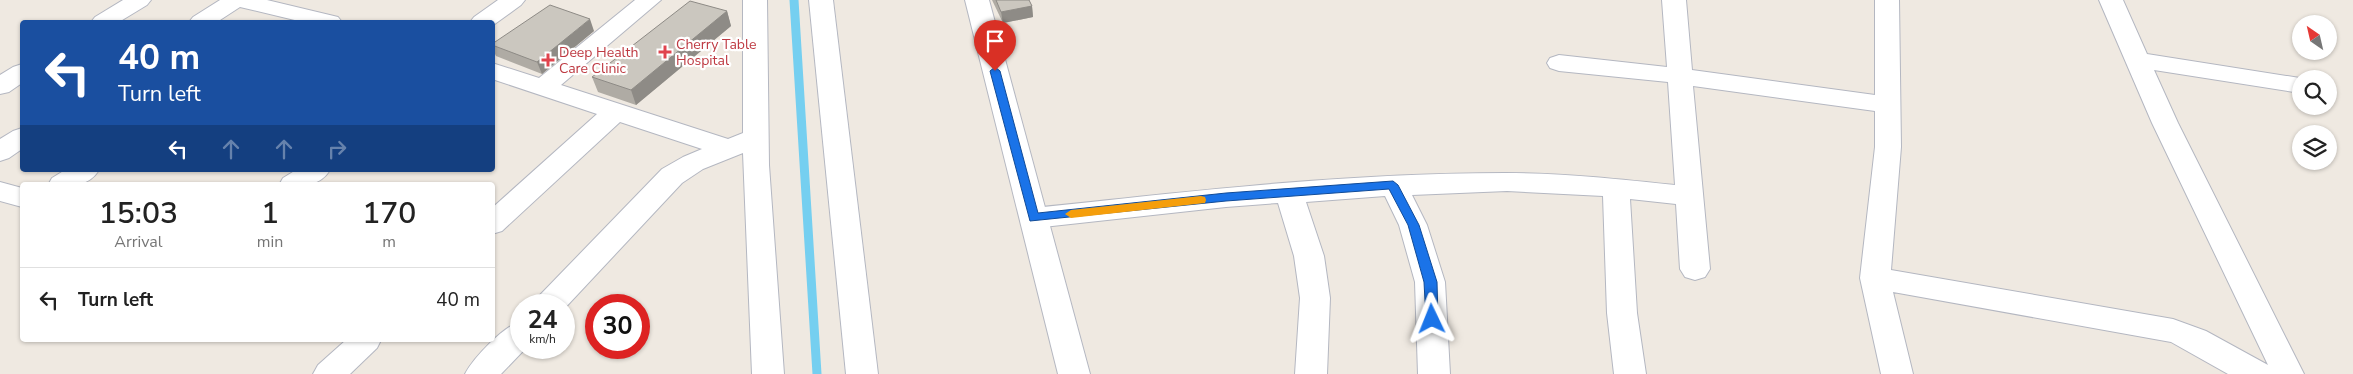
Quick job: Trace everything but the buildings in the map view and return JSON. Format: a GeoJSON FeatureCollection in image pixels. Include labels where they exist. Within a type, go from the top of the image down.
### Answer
{"type":"FeatureCollection","features":[{"type":"Feature","properties":{"kind":"street"},"geometry":{"type":"LineString","coordinates":[[204,20],[237,0],[315,20]]}},
{"type":"Feature","properties":{"kind":"street"},"geometry":{"type":"LineString","coordinates":[[485,20],[513,0]]}},
{"type":"Feature","properties":{"kind":"street"},"geometry":{"type":"LineString","coordinates":[[542,88],[649,0]]}},
{"type":"Feature","properties":{"kind":"street"},"geometry":{"type":"LineString","coordinates":[[755,0],[756,137],[768,374]]}},
{"type":"Feature","properties":{"kind":"street"},"geometry":{"type":"LineString","coordinates":[[822,0],[862,374]]}},
{"type":"Feature","properties":{"kind":"street"},"geometry":{"type":"LineString","coordinates":[[977,0],[1074,374]]}},
{"type":"Feature","properties":{"kind":"street"},"geometry":{"type":"LineString","coordinates":[[1674,0],[1695,269]]}},
{"type":"Feature","properties":{"kind":"street"},"geometry":{"type":"LineString","coordinates":[[1887,0],[1888,147],[1875,278],[1897,374]]}},
{"type":"Feature","properties":{"kind":"street"},"geometry":{"type":"LineString","coordinates":[[2111,0],[2165,123],[2288,374]]}},
{"type":"Feature","properties":{"kind":"street"},"geometry":{"type":"LineString","coordinates":[[106,20],[136,1]]}},
{"type":"Feature","properties":{"kind":"street"},"geometry":{"type":"LineString","coordinates":[[2138,60],[2292,84]]}},
{"type":"Feature","properties":{"kind":"street"},"geometry":{"type":"LineString","coordinates":[[1559,63],[1680,76],[1888,105]]}},
{"type":"Feature","properties":{"kind":"street"},"geometry":{"type":"LineString","coordinates":[[495,72],[728,148]]}},
{"type":"Feature","properties":{"kind":"street"},"geometry":{"type":"LineString","coordinates":[[0,86],[20,73]]}},
{"type":"Feature","properties":{"kind":"street"},"geometry":{"type":"LineString","coordinates":[[495,221],[616,111]]}},
{"type":"Feature","properties":{"kind":"street"},"geometry":{"type":"LineString","coordinates":[[560,294],[672,176],[693,163],[756,137]]}},
{"type":"Feature","properties":{"kind":"street"},"geometry":{"type":"LineString","coordinates":[[0,152],[20,138]]}},
{"type":"Feature","properties":{"kind":"street"},"geometry":{"type":"LineString","coordinates":[[67,182],[82,172]]}},
{"type":"Feature","properties":{"kind":"street"},"geometry":{"type":"LineString","coordinates":[[298,182],[313,172]]}},
{"type":"Feature","properties":{"kind":"street"},"geometry":{"type":"LineString","coordinates":[[1034,218],[1226,197],[1393,185],[1507,182],[1616,188],[1689,196]]}},
{"type":"Feature","properties":{"kind":"street"},"geometry":{"type":"LineString","coordinates":[[1393,185],[1413,225],[1430,282],[1434,374]]}},
{"type":"Feature","properties":{"kind":"street"},"geometry":{"type":"LineString","coordinates":[[1616,188],[1622,313],[1630,374]]}},
{"type":"Feature","properties":{"kind":"street"},"geometry":{"type":"LineString","coordinates":[[0,191],[20,197]]}},
{"type":"Feature","properties":{"kind":"street"},"geometry":{"type":"LineString","coordinates":[[1289,193],[1309,256],[1315,298],[1310,374]]}},
{"type":"Feature","properties":{"kind":"street"},"geometry":{"type":"LineString","coordinates":[[1875,278],[2173,331],[2188,335],[2206,344],[2232,362],[2257,374]]}},
{"type":"Feature","properties":{"kind":"street"},"geometry":{"type":"LineString","coordinates":[[329,374],[364,342]]}},
{"type":"Feature","properties":{"kind":"street"},"geometry":{"type":"LineString","coordinates":[[480,374],[510,344]]}},
{"type":"Feature","properties":{"kind":"waterway"},"geometry":{"type":"LineString","coordinates":[[794,0],[817,374]]}},
{"type":"Feature","properties":{"kind":"slow traffic"},"geometry":{"type":"LineString","coordinates":[[1071,214],[1201,200]]}},
{"type":"Feature","properties":{"kind":"place","name":"Cherry Table Hospital"},"geometry":{"type":"Point","coordinates":[665,52]}},
{"type":"Feature","properties":{"kind":"place","name":"Deep Health Care Clinic"},"geometry":{"type":"Point","coordinates":[548,60]}},
{"type":"Feature","properties":{"kind":"route"},"geometry":{"type":"LineString","coordinates":[[995,71],[1034,218],[1226,197],[1393,185],[1413,225],[1430,282],[1432,319]]}}]}
